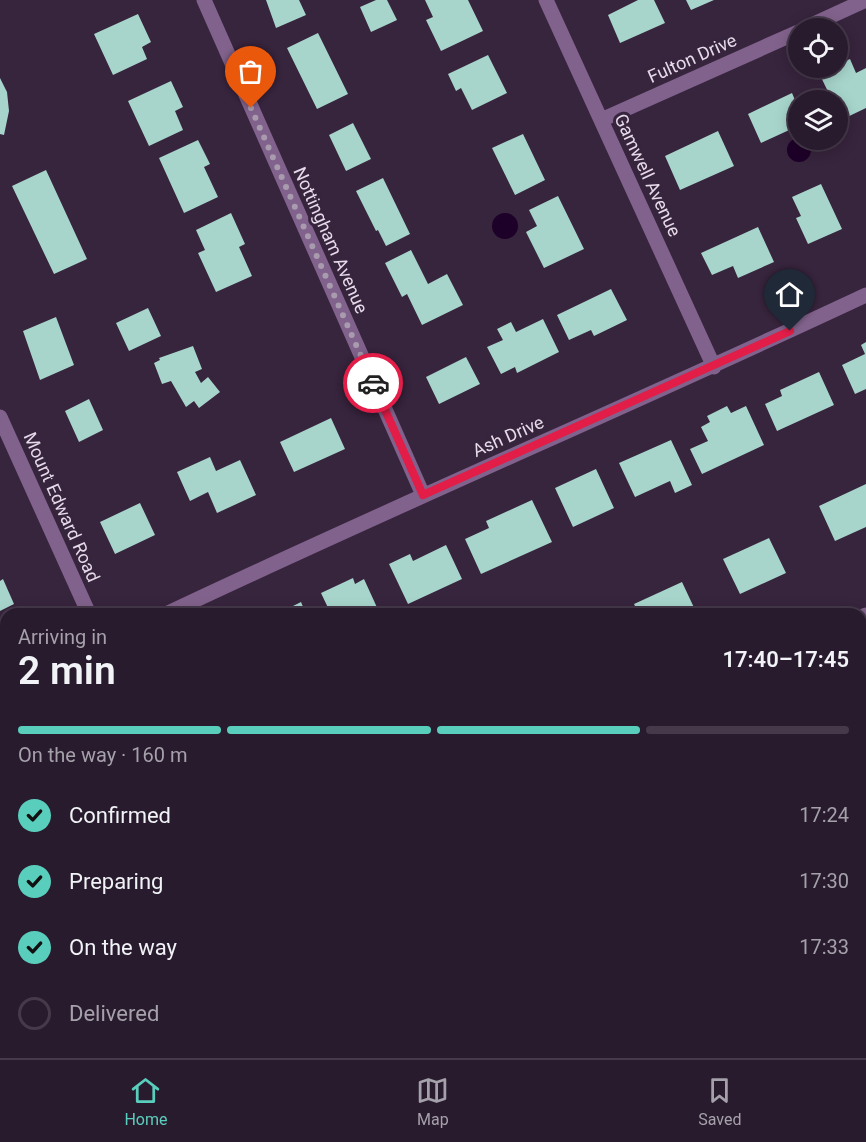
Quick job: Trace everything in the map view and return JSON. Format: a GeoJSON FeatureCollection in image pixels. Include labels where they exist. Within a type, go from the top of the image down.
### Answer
{"type":"FeatureCollection","features":[{"type":"Feature","properties":{"kind":"street","name":"Nottingham Avenue"},"geometry":{"type":"LineString","coordinates":[[204,0],[423,495]]}},
{"type":"Feature","properties":{"kind":"street","name":"Gamwell Avenue"},"geometry":{"type":"LineString","coordinates":[[546,0],[714,367]]}},
{"type":"Feature","properties":{"kind":"street"},"geometry":{"type":"LineString","coordinates":[[827,18],[866,0]]}},
{"type":"Feature","properties":{"kind":"street","name":"Fulton Drive"},"geometry":{"type":"LineString","coordinates":[[601,120],[788,36]]}},
{"type":"Feature","properties":{"kind":"street","name":"Ash Drive"},"geometry":{"type":"LineString","coordinates":[[179,608],[423,495],[714,367],[866,295]]}},
{"type":"Feature","properties":{"kind":"street","name":"Mount Edward Road"},"geometry":{"type":"LineString","coordinates":[[0,417],[86,608]]}},
{"type":"Feature","properties":{"kind":"shaded area"},"geometry":{"type":"Polygon","coordinates":[[[788,145],[788,150],[811,150],[808,159],[799,162],[790,159],[787,150],[788,145]]]}},
{"type":"Feature","properties":{"kind":"shaded area"},"geometry":{"type":"Polygon","coordinates":[[[505,213],[514,217],[518,226],[514,235],[505,239],[496,235],[492,226],[496,217],[505,213]]]}},
{"type":"Feature","properties":{"kind":"building"},"geometry":{"type":"Polygon","coordinates":[[[266,0],[299,0],[306,15],[276,28],[266,0]]]}},
{"type":"Feature","properties":{"kind":"building"},"geometry":{"type":"Polygon","coordinates":[[[376,0],[387,0],[397,20],[371,32],[360,7],[376,0]]]}},
{"type":"Feature","properties":{"kind":"building"},"geometry":{"type":"Polygon","coordinates":[[[425,0],[468,0],[483,31],[441,51],[426,20],[433,17],[425,0]]]}},
{"type":"Feature","properties":{"kind":"building"},"geometry":{"type":"Polygon","coordinates":[[[638,0],[654,0],[665,23],[620,43],[608,15],[638,0]]]}},
{"type":"Feature","properties":{"kind":"building"},"geometry":{"type":"Polygon","coordinates":[[[686,0],[714,0],[691,10],[686,0]]]}},
{"type":"Feature","properties":{"kind":"building"},"geometry":{"type":"Polygon","coordinates":[[[138,14],[151,42],[142,47],[147,59],[113,75],[94,34],[138,14]]]}},
{"type":"Feature","properties":{"kind":"building"},"geometry":{"type":"Polygon","coordinates":[[[318,33],[348,94],[317,109],[287,48],[318,33]]]}},
{"type":"Feature","properties":{"kind":"building"},"geometry":{"type":"Polygon","coordinates":[[[488,55],[507,93],[472,110],[461,88],[456,91],[448,74],[488,55]]]}},
{"type":"Feature","properties":{"kind":"building"},"geometry":{"type":"Polygon","coordinates":[[[850,59],[856,73],[866,68],[866,108],[848,117],[848,90],[827,90],[821,78],[848,78],[848,60],[850,59]]]}},
{"type":"Feature","properties":{"kind":"building"},"geometry":{"type":"Polygon","coordinates":[[[0,78],[7,92],[9,111],[4,135],[0,134],[0,78]]]}},
{"type":"Feature","properties":{"kind":"building"},"geometry":{"type":"Polygon","coordinates":[[[171,81],[183,107],[175,111],[183,130],[149,146],[128,101],[171,81]]]}},
{"type":"Feature","properties":{"kind":"building"},"geometry":{"type":"Polygon","coordinates":[[[788,95],[788,131],[761,143],[748,114],[788,95]]]}},
{"type":"Feature","properties":{"kind":"building"},"geometry":{"type":"Polygon","coordinates":[[[353,123],[371,159],[346,171],[329,135],[353,123]]]}},
{"type":"Feature","properties":{"kind":"building"},"geometry":{"type":"Polygon","coordinates":[[[718,131],[734,166],[680,190],[665,156],[718,131]]]}},
{"type":"Feature","properties":{"kind":"building"},"geometry":{"type":"Polygon","coordinates":[[[523,134],[545,180],[515,195],[492,148],[523,134]]]}},
{"type":"Feature","properties":{"kind":"building"},"geometry":{"type":"Polygon","coordinates":[[[198,140],[210,164],[204,167],[218,197],[184,213],[159,158],[198,140]]]}},
{"type":"Feature","properties":{"kind":"building"},"geometry":{"type":"Polygon","coordinates":[[[46,170],[87,259],[54,274],[12,186],[46,170]]]}},
{"type":"Feature","properties":{"kind":"building"},"geometry":{"type":"Polygon","coordinates":[[[383,178],[410,234],[386,246],[356,191],[383,178]]]}},
{"type":"Feature","properties":{"kind":"building"},"geometry":{"type":"Polygon","coordinates":[[[821,184],[842,229],[808,244],[796,218],[801,216],[792,197],[821,184]]]}},
{"type":"Feature","properties":{"kind":"building"},"geometry":{"type":"Polygon","coordinates":[[[558,196],[584,249],[544,268],[526,232],[537,226],[529,210],[558,196]]]}},
{"type":"Feature","properties":{"kind":"building"},"geometry":{"type":"Polygon","coordinates":[[[231,213],[245,244],[239,247],[252,276],[216,292],[198,253],[205,250],[196,230],[231,213]]]}},
{"type":"Feature","properties":{"kind":"building"},"geometry":{"type":"Polygon","coordinates":[[[758,227],[774,262],[738,278],[733,266],[712,275],[701,253],[758,227]]]}},
{"type":"Feature","properties":{"kind":"building"},"geometry":{"type":"Polygon","coordinates":[[[411,250],[428,284],[447,274],[463,305],[422,325],[407,294],[402,297],[385,263],[411,250]]]}},
{"type":"Feature","properties":{"kind":"building"},"geometry":{"type":"Polygon","coordinates":[[[611,289],[627,320],[594,336],[591,330],[569,340],[557,315],[611,289]]]}},
{"type":"Feature","properties":{"kind":"building"},"geometry":{"type":"Polygon","coordinates":[[[148,308],[161,336],[129,351],[116,323],[148,308]]]}},
{"type":"Feature","properties":{"kind":"building"},"geometry":{"type":"Polygon","coordinates":[[[56,317],[74,365],[40,380],[23,331],[56,317]]]}},
{"type":"Feature","properties":{"kind":"building"},"geometry":{"type":"Polygon","coordinates":[[[543,319],[559,352],[517,373],[515,367],[501,374],[487,347],[503,340],[497,329],[511,322],[516,332],[543,319]]]}},
{"type":"Feature","properties":{"kind":"building"},"geometry":{"type":"Polygon","coordinates":[[[866,342],[866,389],[855,394],[842,365],[865,354],[861,345],[866,342]]]}},
{"type":"Feature","properties":{"kind":"building"},"geometry":{"type":"Polygon","coordinates":[[[193,346],[202,369],[195,372],[201,383],[208,377],[220,392],[199,408],[194,401],[186,407],[171,381],[162,384],[154,363],[160,360],[159,358],[193,346]]]}},
{"type":"Feature","properties":{"kind":"building"},"geometry":{"type":"Polygon","coordinates":[[[466,357],[480,384],[439,404],[426,377],[466,357]]]}},
{"type":"Feature","properties":{"kind":"building"},"geometry":{"type":"Polygon","coordinates":[[[819,372],[834,405],[777,431],[765,404],[782,396],[780,390],[819,372]]]}},
{"type":"Feature","properties":{"kind":"building"},"geometry":{"type":"Polygon","coordinates":[[[89,399],[103,430],[79,442],[65,411],[89,399]]]}},
{"type":"Feature","properties":{"kind":"building"},"geometry":{"type":"Polygon","coordinates":[[[727,406],[731,413],[746,406],[764,445],[702,474],[690,449],[708,441],[701,427],[710,422],[707,416],[727,406]]]}},
{"type":"Feature","properties":{"kind":"building"},"geometry":{"type":"Polygon","coordinates":[[[331,418],[345,449],[294,472],[280,442],[331,418]]]}},
{"type":"Feature","properties":{"kind":"building"},"geometry":{"type":"Polygon","coordinates":[[[671,440],[692,485],[675,493],[670,481],[635,497],[619,463],[671,440]]]}},
{"type":"Feature","properties":{"kind":"building"},"geometry":{"type":"Polygon","coordinates":[[[210,457],[216,471],[240,460],[256,495],[217,513],[208,492],[190,501],[177,472],[210,457]]]}},
{"type":"Feature","properties":{"kind":"building"},"geometry":{"type":"Polygon","coordinates":[[[596,469],[614,508],[573,527],[555,488],[596,469]]]}},
{"type":"Feature","properties":{"kind":"building"},"geometry":{"type":"Polygon","coordinates":[[[866,484],[866,527],[835,541],[819,506],[866,484]]]}},
{"type":"Feature","properties":{"kind":"building"},"geometry":{"type":"Polygon","coordinates":[[[532,500],[552,542],[481,574],[465,539],[489,528],[486,521],[532,500]]]}},
{"type":"Feature","properties":{"kind":"building"},"geometry":{"type":"Polygon","coordinates":[[[140,503],[155,535],[115,554],[100,522],[140,503]]]}},
{"type":"Feature","properties":{"kind":"building"},"geometry":{"type":"Polygon","coordinates":[[[769,538],[786,573],[740,594],[723,559],[769,538]]]}},
{"type":"Feature","properties":{"kind":"building"},"geometry":{"type":"Polygon","coordinates":[[[446,545],[462,579],[408,604],[389,564],[410,554],[413,561],[446,545]]]}},
{"type":"Feature","properties":{"kind":"building"},"geometry":{"type":"Polygon","coordinates":[[[353,578],[355,584],[364,579],[377,608],[328,608],[321,593],[353,578]]]}},
{"type":"Feature","properties":{"kind":"building"},"geometry":{"type":"Polygon","coordinates":[[[3,579],[14,604],[6,608],[0,608],[0,581],[3,579]]]}},
{"type":"Feature","properties":{"kind":"building"},"geometry":{"type":"Polygon","coordinates":[[[682,582],[694,608],[636,608],[634,604],[682,582]]]}},
{"type":"Feature","properties":{"kind":"building"},"geometry":{"type":"Polygon","coordinates":[[[301,602],[304,608],[289,608],[301,602]]]}},
{"type":"Feature","properties":{"kind":"way so far"},"geometry":{"type":"LineString","coordinates":[[251,108],[373,383]]}},
{"type":"Feature","properties":{"kind":"route"},"geometry":{"type":"LineString","coordinates":[[373,383],[423,495],[714,367],[790,331]]}}]}
